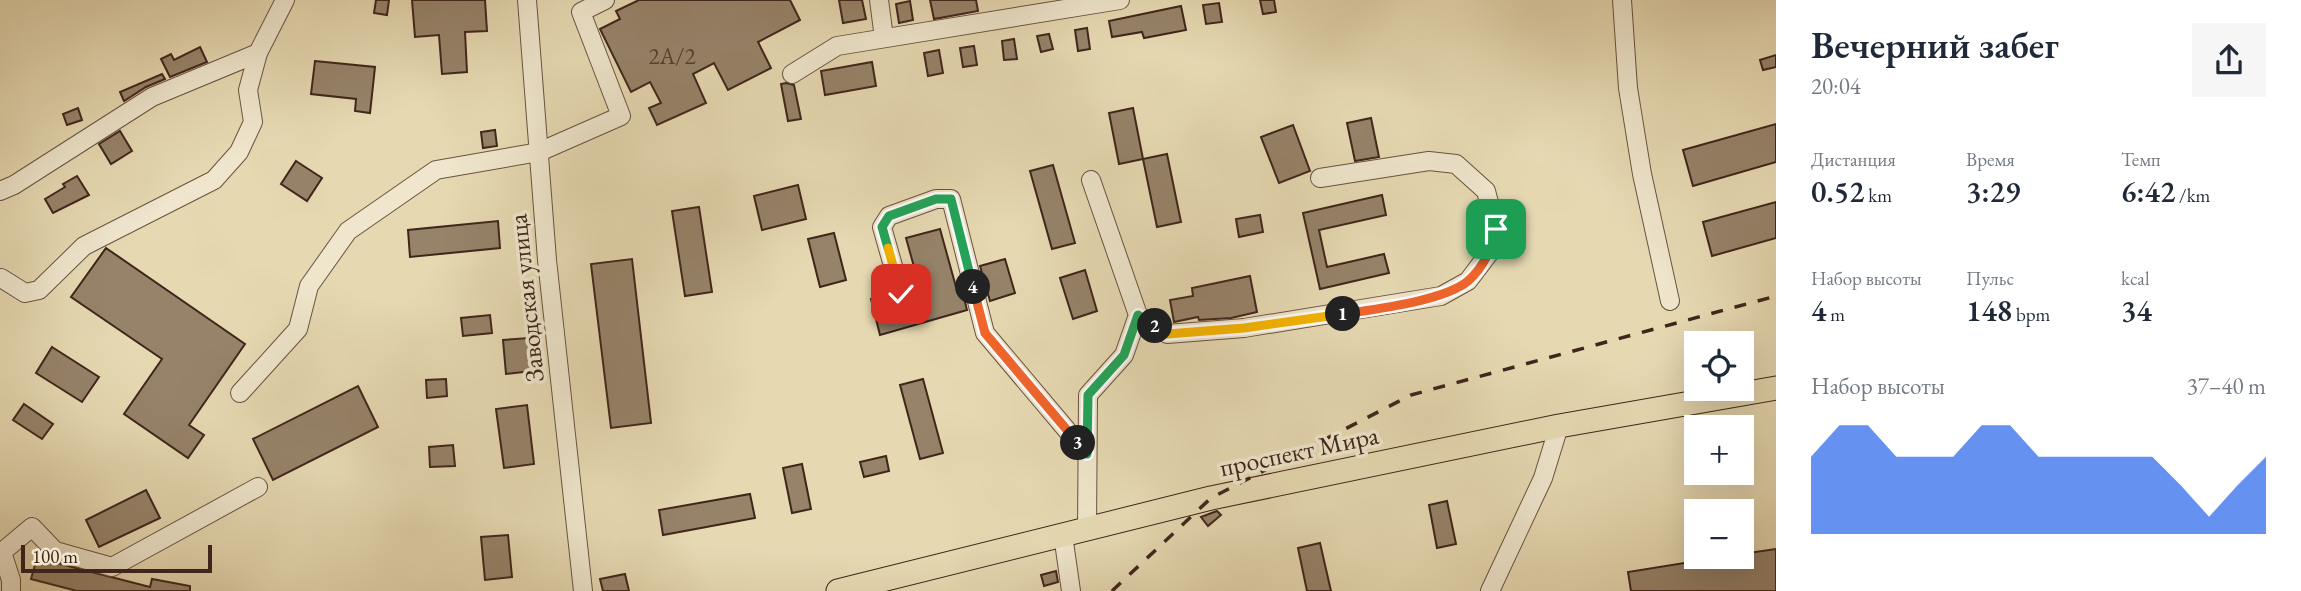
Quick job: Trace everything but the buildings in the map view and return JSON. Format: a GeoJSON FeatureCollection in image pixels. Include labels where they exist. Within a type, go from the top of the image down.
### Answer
{"type":"FeatureCollection","features":[{"type":"Feature","properties":{"kind":"main road","name":"проспект Мира"},"geometry":{"type":"LineString","coordinates":[[838,591],[878,585],[1212,498],[1559,426],[1776,388]]}},
{"type":"Feature","properties":{"kind":"street"},"geometry":{"type":"LineString","coordinates":[[1,278],[25,293],[39,290],[84,246],[214,180],[239,152],[253,122],[248,90],[258,53],[285,0]]}},
{"type":"Feature","properties":{"kind":"street","name":"Заводская улица"},"geometry":{"type":"LineString","coordinates":[[527,0],[547,260],[583,591]]}},
{"type":"Feature","properties":{"kind":"street"},"geometry":{"type":"LineString","coordinates":[[240,393],[298,328],[309,286],[348,230],[436,170],[539,152],[621,116],[582,12],[605,0]]}},
{"type":"Feature","properties":{"kind":"street"},"geometry":{"type":"LineString","coordinates":[[879,0],[884,38]]}},
{"type":"Feature","properties":{"kind":"street"},"geometry":{"type":"LineString","coordinates":[[792,74],[837,46],[1120,0]]}},
{"type":"Feature","properties":{"kind":"street"},"geometry":{"type":"LineString","coordinates":[[1622,0],[1630,100],[1642,174],[1670,301]]}},
{"type":"Feature","properties":{"kind":"street"},"geometry":{"type":"LineString","coordinates":[[0,191],[15,185],[152,97],[258,53]]}},
{"type":"Feature","properties":{"kind":"street"},"geometry":{"type":"LineString","coordinates":[[1091,180],[1138,315],[1167,334],[1244,328],[1441,296],[1468,281],[1493,248],[1496,229],[1486,191],[1456,164],[1429,161],[1320,178]]}},
{"type":"Feature","properties":{"kind":"street"},"geometry":{"type":"LineString","coordinates":[[901,294],[882,227],[889,216],[936,199],[951,199],[985,333],[1087,454]]}},
{"type":"Feature","properties":{"kind":"street"},"geometry":{"type":"LineString","coordinates":[[1087,529],[1088,395],[1124,355],[1138,315]]}},
{"type":"Feature","properties":{"kind":"street"},"geometry":{"type":"LineString","coordinates":[[1490,591],[1543,478],[1559,426]]}},
{"type":"Feature","properties":{"kind":"street"},"geometry":{"type":"LineString","coordinates":[[7,588],[2,552],[32,527],[55,551],[112,567],[258,487]]}},
{"type":"Feature","properties":{"kind":"street"},"geometry":{"type":"LineString","coordinates":[[1063,535],[1071,591]]}},
{"type":"Feature","properties":{"kind":"railway"},"geometry":{"type":"LineString","coordinates":[[1112,591],[1211,498],[1411,395],[1776,296]]}},
{"type":"Feature","properties":{"kind":"route"},"geometry":{"type":"LineString","coordinates":[[901,294],[882,227],[889,216],[936,199],[951,199],[985,333],[1087,454],[1088,395],[1124,355],[1138,315],[1167,334],[1244,328],[1441,296],[1468,281],[1493,248],[1496,229]]}}]}
